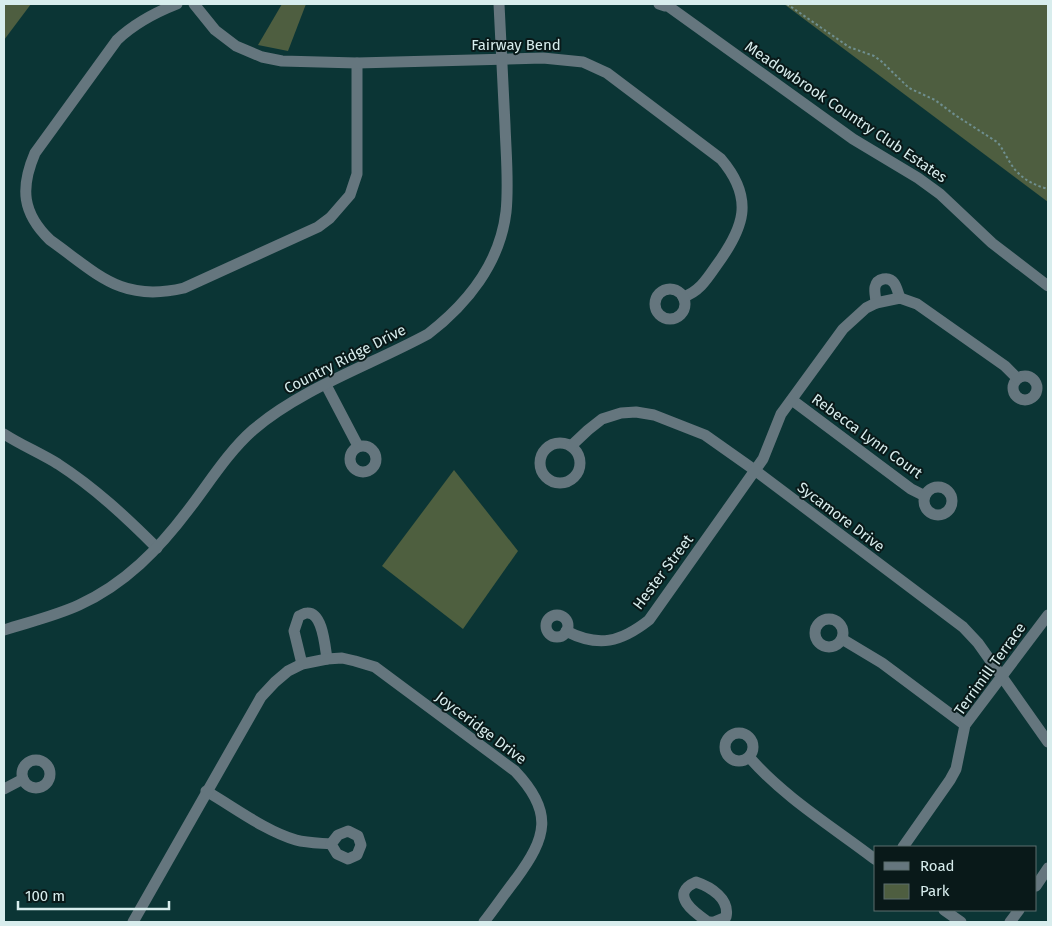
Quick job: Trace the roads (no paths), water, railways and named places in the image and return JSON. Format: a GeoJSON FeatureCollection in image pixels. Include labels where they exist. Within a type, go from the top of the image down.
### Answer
{"type":"FeatureCollection","features":[{"type":"Feature","properties":{"kind":"street"},"geometry":{"type":"LineString","coordinates":[[177,4],[140,21],[117,40],[35,153],[29,166],[26,205],[41,232],[110,283],[125,289],[149,294],[165,293],[184,288],[318,227],[330,218],[350,195],[356,174],[357,63]]}},
{"type":"Feature","properties":{"kind":"street","name":"Fairway Bend"},"geometry":{"type":"LineString","coordinates":[[194,4],[201,14],[225,38],[236,46],[262,57],[282,61],[357,63],[543,58],[583,62],[608,73],[711,151],[729,169],[740,191],[742,214],[734,242],[705,282],[691,295],[683,297]]}},
{"type":"Feature","properties":{"kind":"street","name":"Country Ridge Drive"},"geometry":{"type":"LineString","coordinates":[[4,630],[48,617],[80,604],[107,590],[121,580],[144,561],[171,532],[246,437],[299,397],[428,334],[467,298],[486,270],[502,233],[506,213],[506,149],[499,4]]}},
{"type":"Feature","properties":{"kind":"street","name":"Meadowbrook Country Club Estates"},"geometry":{"type":"LineString","coordinates":[[665,4],[818,115],[932,189],[975,229],[1048,286]]}},
{"type":"Feature","properties":{"kind":"street"},"geometry":{"type":"LineString","coordinates":[[900,298],[894,282],[891,280],[884,279],[876,284],[876,303],[900,298],[918,304],[1005,366],[1017,378]]}},
{"type":"Feature","properties":{"kind":"street","name":"Hester Street"},"geometry":{"type":"LineString","coordinates":[[566,631],[579,638],[604,641],[624,636],[649,620],[756,471],[768,449],[781,414],[844,329],[866,308],[876,303]]}},
{"type":"Feature","properties":{"kind":"street"},"geometry":{"type":"LineString","coordinates":[[326,385],[358,446]]}},
{"type":"Feature","properties":{"kind":"street","name":"Rebecca Lynn Court"},"geometry":{"type":"LineString","coordinates":[[792,400],[911,489],[925,496]]}},
{"type":"Feature","properties":{"kind":"street","name":"Sycamore Drive"},"geometry":{"type":"LineString","coordinates":[[572,446],[602,419],[621,413],[636,412],[654,415],[705,435],[756,471],[963,627],[978,643],[1048,742]]}},
{"type":"Feature","properties":{"kind":"street"},"geometry":{"type":"LineString","coordinates":[[4,434],[56,463],[78,478],[119,510],[157,548]]}},
{"type":"Feature","properties":{"kind":"street"},"geometry":{"type":"LineString","coordinates":[[302,664],[294,631],[299,616],[307,613],[314,615],[320,623],[327,659]]}},
{"type":"Feature","properties":{"kind":"street","name":"Terrimill Terrace"},"geometry":{"type":"LineString","coordinates":[[904,846],[945,790],[956,769],[965,725],[1048,615]]}},
{"type":"Feature","properties":{"kind":"street"},"geometry":{"type":"LineString","coordinates":[[842,639],[882,663],[965,725]]}},
{"type":"Feature","properties":{"kind":"street","name":"Joyceridge Drive"},"geometry":{"type":"LineString","coordinates":[[132,922],[261,698],[288,671],[302,664],[342,658],[375,668],[516,771],[534,793],[542,822],[540,839],[532,858],[484,922]]}},
{"type":"Feature","properties":{"kind":"street"},"geometry":{"type":"LineString","coordinates":[[749,757],[763,773],[806,808],[874,859]]}},
{"type":"Feature","properties":{"kind":"street"},"geometry":{"type":"LineString","coordinates":[[4,789],[23,779]]}},
{"type":"Feature","properties":{"kind":"street"},"geometry":{"type":"LineString","coordinates":[[206,791],[272,830],[304,841],[331,844]]}},
{"type":"Feature","properties":{"kind":"street"},"geometry":{"type":"LineString","coordinates":[[1037,884],[1048,868]]}},
{"type":"Feature","properties":{"kind":"street"},"geometry":{"type":"LineString","coordinates":[[696,882],[700,884],[722,898],[730,919],[708,922],[687,906],[685,892],[691,884],[696,882]]}},
{"type":"Feature","properties":{"kind":"street"},"geometry":{"type":"LineString","coordinates":[[945,911],[961,922]]}},
{"type":"Feature","properties":{"kind":"street"},"geometry":{"type":"LineString","coordinates":[[1010,922],[1018,911]]}}]}
